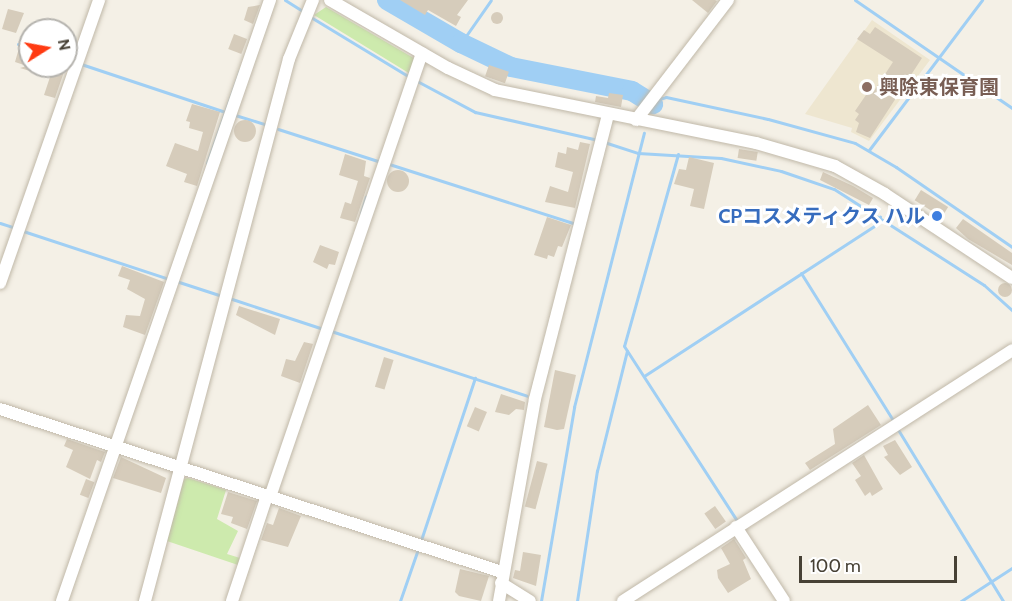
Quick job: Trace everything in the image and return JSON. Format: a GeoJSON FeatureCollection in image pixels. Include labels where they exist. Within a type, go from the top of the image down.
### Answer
{"type":"FeatureCollection","features":[{"type":"Feature","properties":{"kind":"street"},"geometry":{"type":"LineString","coordinates":[[0,283],[99,0]]}},
{"type":"Feature","properties":{"kind":"street"},"geometry":{"type":"LineString","coordinates":[[62,601],[270,0]]}},
{"type":"Feature","properties":{"kind":"street"},"geometry":{"type":"LineString","coordinates":[[330,0],[422,53],[495,90],[756,143],[835,166],[885,194],[1012,278]]}},
{"type":"Feature","properties":{"kind":"street"},"geometry":{"type":"LineString","coordinates":[[636,120],[649,100],[728,0]]}},
{"type":"Feature","properties":{"kind":"street"},"geometry":{"type":"LineString","coordinates":[[145,601],[287,67],[309,9]]}},
{"type":"Feature","properties":{"kind":"street"},"geometry":{"type":"LineString","coordinates":[[232,601],[422,53]]}},
{"type":"Feature","properties":{"kind":"street"},"geometry":{"type":"LineString","coordinates":[[499,601],[535,399],[608,114]]}},
{"type":"Feature","properties":{"kind":"street"},"geometry":{"type":"LineString","coordinates":[[622,601],[1012,350]]}},
{"type":"Feature","properties":{"kind":"street"},"geometry":{"type":"LineString","coordinates":[[0,409],[268,496],[502,577],[530,601]]}},
{"type":"Feature","properties":{"kind":"street"},"geometry":{"type":"LineString","coordinates":[[739,525],[784,601]]}},
{"type":"Feature","properties":{"kind":"shaded area","name":"興除東保育園"},"geometry":{"type":"Polygon","coordinates":[[[872,20],[930,60],[869,141],[851,132],[852,128],[805,114],[872,20]]]}},
{"type":"Feature","properties":{"kind":"green space"},"geometry":{"type":"Polygon","coordinates":[[[326,7],[417,60],[412,75],[314,15],[326,7]]]}},
{"type":"Feature","properties":{"kind":"green space"},"geometry":{"type":"Polygon","coordinates":[[[188,478],[226,490],[217,519],[238,531],[227,554],[240,558],[238,565],[167,541],[184,479],[188,478]]]}},
{"type":"Feature","properties":{"kind":"building"},"geometry":{"type":"Polygon","coordinates":[[[400,0],[468,0],[457,15],[461,17],[456,26],[428,10],[425,15],[400,0]]]}},
{"type":"Feature","properties":{"kind":"building"},"geometry":{"type":"Polygon","coordinates":[[[692,0],[715,0],[717,1],[708,13],[692,0]]]}},
{"type":"Feature","properties":{"kind":"building"},"geometry":{"type":"Polygon","coordinates":[[[260,5],[253,24],[244,20],[248,7],[260,5]]]}},
{"type":"Feature","properties":{"kind":"building"},"geometry":{"type":"Polygon","coordinates":[[[8,9],[24,13],[22,18],[18,18],[16,33],[2,29],[8,9]]]}},
{"type":"Feature","properties":{"kind":"building"},"geometry":{"type":"Polygon","coordinates":[[[499,12],[503,18],[499,24],[495,24],[491,16],[499,12]]]}},
{"type":"Feature","properties":{"kind":"building"},"geometry":{"type":"Polygon","coordinates":[[[875,27],[922,58],[870,138],[856,132],[859,123],[855,120],[859,114],[855,111],[868,92],[872,94],[893,62],[857,39],[864,30],[870,34],[875,27]]]}},
{"type":"Feature","properties":{"kind":"building"},"geometry":{"type":"Polygon","coordinates":[[[234,34],[247,39],[241,54],[228,49],[234,34]]]}},
{"type":"Feature","properties":{"kind":"building"},"geometry":{"type":"Polygon","coordinates":[[[489,65],[509,72],[505,83],[485,76],[489,65]]]}},
{"type":"Feature","properties":{"kind":"building"},"geometry":{"type":"Polygon","coordinates":[[[50,78],[62,78],[55,98],[44,95],[50,78]]]}},
{"type":"Feature","properties":{"kind":"building"},"geometry":{"type":"Polygon","coordinates":[[[609,93],[623,95],[621,107],[595,102],[596,96],[608,98],[609,93]]]}},
{"type":"Feature","properties":{"kind":"building"},"geometry":{"type":"Polygon","coordinates":[[[192,104],[220,112],[197,186],[184,182],[187,174],[166,166],[175,143],[198,151],[203,132],[189,128],[190,122],[186,121],[192,104]]]}},
{"type":"Feature","properties":{"kind":"building"},"geometry":{"type":"Polygon","coordinates":[[[245,120],[253,123],[256,131],[253,139],[245,142],[237,139],[234,131],[237,123],[245,120]]]}},
{"type":"Feature","properties":{"kind":"building"},"geometry":{"type":"Polygon","coordinates":[[[580,142],[590,144],[575,208],[545,202],[550,186],[568,192],[573,172],[555,167],[558,152],[566,154],[567,147],[578,150],[580,142]]]}},
{"type":"Feature","properties":{"kind":"building"},"geometry":{"type":"Polygon","coordinates":[[[739,149],[758,152],[756,161],[738,158],[739,149]]]}},
{"type":"Feature","properties":{"kind":"building"},"geometry":{"type":"Polygon","coordinates":[[[345,154],[366,161],[364,176],[370,178],[355,222],[340,218],[345,202],[351,204],[358,181],[339,175],[345,154]]]}},
{"type":"Feature","properties":{"kind":"building"},"geometry":{"type":"Polygon","coordinates":[[[689,157],[714,163],[704,209],[690,206],[694,189],[674,184],[679,169],[686,170],[689,157]]]}},
{"type":"Feature","properties":{"kind":"building"},"geometry":{"type":"Polygon","coordinates":[[[398,170],[406,173],[409,181],[406,189],[398,192],[390,189],[387,181],[390,173],[398,170]]]}},
{"type":"Feature","properties":{"kind":"building"},"geometry":{"type":"Polygon","coordinates":[[[823,172],[873,198],[869,205],[820,180],[823,172]]]}},
{"type":"Feature","properties":{"kind":"building"},"geometry":{"type":"Polygon","coordinates":[[[921,190],[948,207],[942,217],[915,200],[921,190]]]}},
{"type":"Feature","properties":{"kind":"building"},"geometry":{"type":"Polygon","coordinates":[[[547,217],[571,225],[562,247],[558,246],[554,257],[548,255],[547,259],[534,255],[547,217]]]}},
{"type":"Feature","properties":{"kind":"building"},"geometry":{"type":"Polygon","coordinates":[[[963,219],[1012,253],[1012,265],[968,239],[956,228],[963,219]]]}},
{"type":"Feature","properties":{"kind":"building"},"geometry":{"type":"Polygon","coordinates":[[[320,245],[339,252],[335,265],[329,264],[327,269],[313,262],[320,245]]]}},
{"type":"Feature","properties":{"kind":"building"},"geometry":{"type":"Polygon","coordinates":[[[122,266],[164,282],[145,335],[123,327],[126,315],[140,316],[145,299],[127,289],[130,280],[118,276],[122,266]]]}},
{"type":"Feature","properties":{"kind":"building"},"geometry":{"type":"Polygon","coordinates":[[[1005,283],[1010,285],[1012,290],[1010,295],[1005,297],[1000,295],[998,290],[1000,285],[1005,283]]]}},
{"type":"Feature","properties":{"kind":"building"},"geometry":{"type":"Polygon","coordinates":[[[239,306],[280,319],[275,335],[236,315],[239,306]]]}},
{"type":"Feature","properties":{"kind":"building"},"geometry":{"type":"Polygon","coordinates":[[[304,342],[313,344],[300,383],[281,376],[286,359],[295,361],[304,342]]]}},
{"type":"Feature","properties":{"kind":"building"},"geometry":{"type":"Polygon","coordinates":[[[384,357],[394,360],[384,390],[375,387],[384,357]]]}},
{"type":"Feature","properties":{"kind":"building"},"geometry":{"type":"Polygon","coordinates":[[[555,370],[576,375],[564,429],[557,430],[544,427],[555,370]]]}},
{"type":"Feature","properties":{"kind":"building"},"geometry":{"type":"Polygon","coordinates":[[[501,394],[525,402],[524,410],[516,409],[509,415],[495,412],[501,394]]]}},
{"type":"Feature","properties":{"kind":"building"},"geometry":{"type":"Polygon","coordinates":[[[868,405],[881,425],[810,470],[805,463],[835,444],[833,429],[868,405]]]}},
{"type":"Feature","properties":{"kind":"building"},"geometry":{"type":"Polygon","coordinates":[[[475,407],[487,412],[479,431],[467,426],[475,407]]]}},
{"type":"Feature","properties":{"kind":"building"},"geometry":{"type":"Polygon","coordinates":[[[67,439],[105,452],[101,462],[97,460],[90,479],[66,467],[73,450],[64,446],[67,439]]]}},
{"type":"Feature","properties":{"kind":"building"},"geometry":{"type":"Polygon","coordinates":[[[895,440],[912,467],[900,475],[884,457],[888,455],[883,446],[895,440]]]}},
{"type":"Feature","properties":{"kind":"building"},"geometry":{"type":"Polygon","coordinates":[[[864,455],[883,489],[872,496],[870,492],[865,496],[855,480],[861,476],[852,463],[864,455]]]}},
{"type":"Feature","properties":{"kind":"building"},"geometry":{"type":"Polygon","coordinates":[[[121,457],[166,478],[161,493],[113,478],[121,457]]]}},
{"type":"Feature","properties":{"kind":"building"},"geometry":{"type":"Polygon","coordinates":[[[537,461],[548,464],[535,509],[525,506],[537,461]]]}},
{"type":"Feature","properties":{"kind":"building"},"geometry":{"type":"Polygon","coordinates":[[[86,479],[94,482],[88,498],[80,495],[86,479]]]}},
{"type":"Feature","properties":{"kind":"building"},"geometry":{"type":"Polygon","coordinates":[[[228,492],[257,501],[247,529],[231,523],[233,517],[221,514],[228,492]]]}},
{"type":"Feature","properties":{"kind":"building"},"geometry":{"type":"Polygon","coordinates":[[[715,506],[726,522],[715,529],[704,513],[715,506]]]}},
{"type":"Feature","properties":{"kind":"building"},"geometry":{"type":"Polygon","coordinates":[[[279,508],[301,516],[288,547],[261,540],[267,523],[273,525],[279,508]]]}},
{"type":"Feature","properties":{"kind":"building"},"geometry":{"type":"Polygon","coordinates":[[[734,539],[746,558],[743,560],[751,579],[728,593],[718,578],[717,570],[730,564],[721,548],[734,539]]]}},
{"type":"Feature","properties":{"kind":"building"},"geometry":{"type":"Polygon","coordinates":[[[523,552],[541,555],[536,586],[513,578],[515,570],[520,571],[523,552]]]}},
{"type":"Feature","properties":{"kind":"building"},"geometry":{"type":"Polygon","coordinates":[[[460,569],[489,576],[481,601],[459,596],[455,592],[460,569]]]}},
{"type":"Feature","properties":{"kind":"waterway"},"geometry":{"type":"LineString","coordinates":[[285,0],[304,12]]}},
{"type":"Feature","properties":{"kind":"waterway"},"geometry":{"type":"LineString","coordinates":[[387,0],[461,43],[511,67],[632,91],[653,104]]}},
{"type":"Feature","properties":{"kind":"waterway"},"geometry":{"type":"LineString","coordinates":[[461,43],[491,0]]}},
{"type":"Feature","properties":{"kind":"waterway"},"geometry":{"type":"LineString","coordinates":[[855,0],[1012,108]]}},
{"type":"Feature","properties":{"kind":"waterway"},"geometry":{"type":"LineString","coordinates":[[869,150],[982,0]]}},
{"type":"Feature","properties":{"kind":"waterway"},"geometry":{"type":"LineString","coordinates":[[309,16],[411,78]]}},
{"type":"Feature","properties":{"kind":"waterway"},"geometry":{"type":"LineString","coordinates":[[81,64],[225,112]]}},
{"type":"Feature","properties":{"kind":"waterway"},"geometry":{"type":"LineString","coordinates":[[207,163],[240,70]]}},
{"type":"Feature","properties":{"kind":"waterway"},"geometry":{"type":"LineString","coordinates":[[417,81],[475,112],[598,140]]}},
{"type":"Feature","properties":{"kind":"waterway"},"geometry":{"type":"LineString","coordinates":[[659,99],[666,97],[768,119],[855,143],[896,167],[1012,247]]}},
{"type":"Feature","properties":{"kind":"waterway"},"geometry":{"type":"LineString","coordinates":[[235,115],[265,124]]}},
{"type":"Feature","properties":{"kind":"waterway"},"geometry":{"type":"LineString","coordinates":[[278,129],[381,162]]}},
{"type":"Feature","properties":{"kind":"waterway"},"geometry":{"type":"LineString","coordinates":[[541,601],[574,407],[644,133]]}},
{"type":"Feature","properties":{"kind":"waterway"},"geometry":{"type":"LineString","coordinates":[[604,142],[638,153],[721,158],[781,171],[834,189],[984,285],[1012,310]]}},
{"type":"Feature","properties":{"kind":"waterway"},"geometry":{"type":"LineString","coordinates":[[678,154],[624,346],[738,522]]}},
{"type":"Feature","properties":{"kind":"waterway"},"geometry":{"type":"LineString","coordinates":[[389,164],[573,223]]}},
{"type":"Feature","properties":{"kind":"waterway"},"geometry":{"type":"LineString","coordinates":[[361,213],[366,197]]}},
{"type":"Feature","properties":{"kind":"waterway"},"geometry":{"type":"LineString","coordinates":[[644,376],[877,224],[880,217]]}},
{"type":"Feature","properties":{"kind":"waterway"},"geometry":{"type":"LineString","coordinates":[[0,223],[15,228]]}},
{"type":"Feature","properties":{"kind":"waterway"},"geometry":{"type":"LineString","coordinates":[[23,231],[169,279]]}},
{"type":"Feature","properties":{"kind":"waterway"},"geometry":{"type":"LineString","coordinates":[[801,273],[894,422]]}},
{"type":"Feature","properties":{"kind":"waterway"},"geometry":{"type":"LineString","coordinates":[[179,282],[219,295]]}},
{"type":"Feature","properties":{"kind":"waterway"},"geometry":{"type":"LineString","coordinates":[[232,299],[323,329]]}},
{"type":"Feature","properties":{"kind":"waterway"},"geometry":{"type":"LineString","coordinates":[[331,331],[527,396]]}},
{"type":"Feature","properties":{"kind":"waterway"},"geometry":{"type":"LineString","coordinates":[[577,601],[597,471],[627,351]]}},
{"type":"Feature","properties":{"kind":"waterway"},"geometry":{"type":"LineString","coordinates":[[421,540],[475,378]]}},
{"type":"Feature","properties":{"kind":"waterway"},"geometry":{"type":"LineString","coordinates":[[897,428],[1003,601]]}},
{"type":"Feature","properties":{"kind":"waterway"},"geometry":{"type":"LineString","coordinates":[[400,601],[418,549]]}},
{"type":"Feature","properties":{"kind":"waterway"},"geometry":{"type":"LineString","coordinates":[[961,601],[1012,568]]}},
{"type":"Feature","properties":{"kind":"place","name":"興除東保育園"},"geometry":{"type":"Point","coordinates":[867,87]}},
{"type":"Feature","properties":{"kind":"place","name":"CPコスメティクス ハル"},"geometry":{"type":"Point","coordinates":[937,216]}}]}
